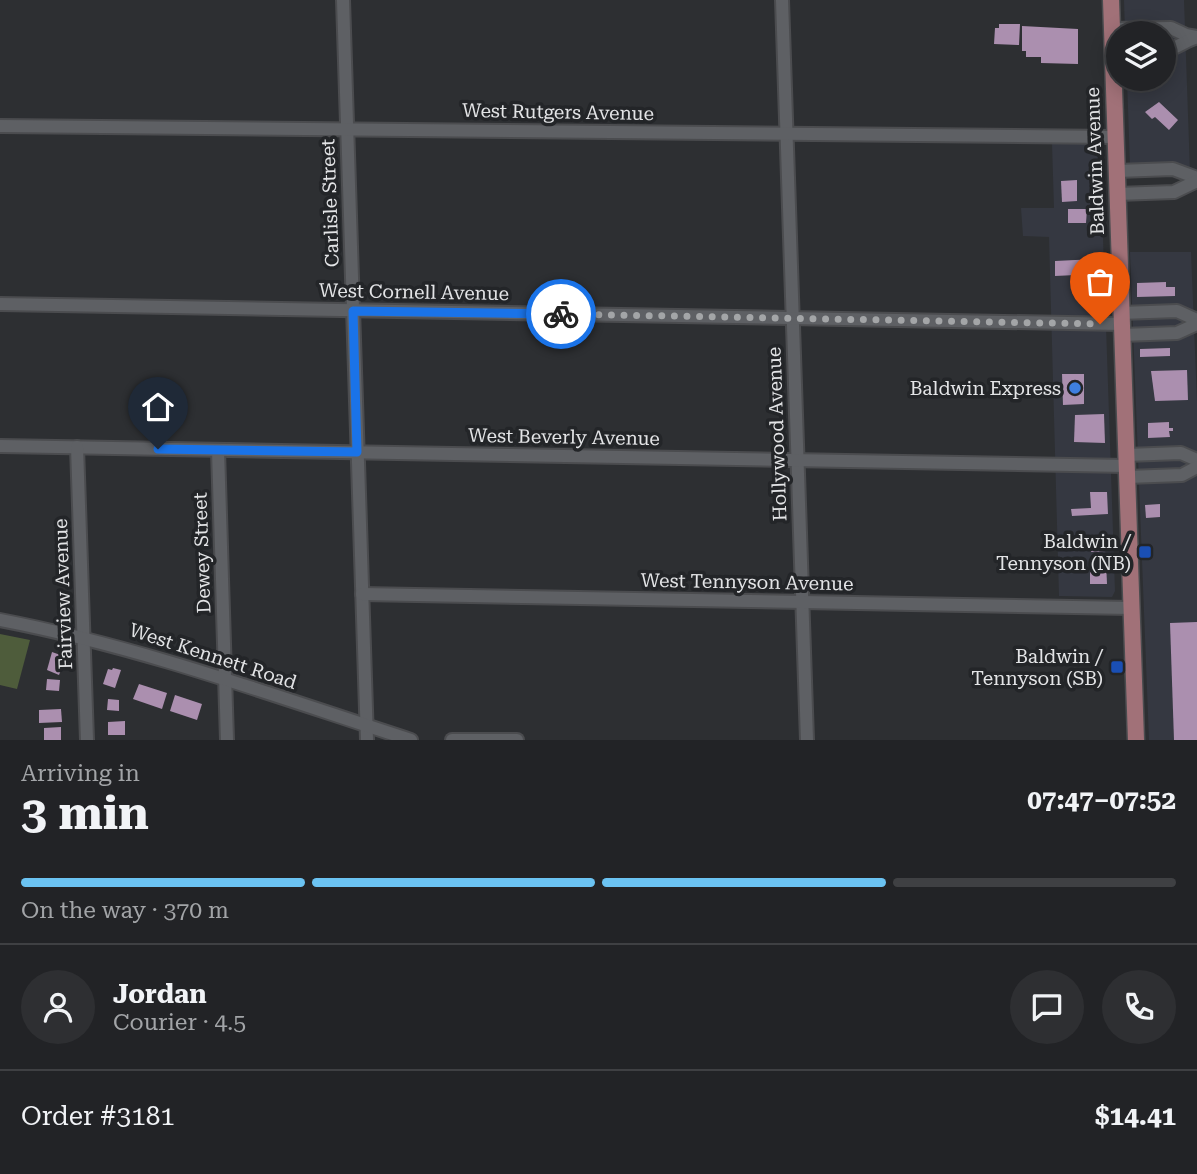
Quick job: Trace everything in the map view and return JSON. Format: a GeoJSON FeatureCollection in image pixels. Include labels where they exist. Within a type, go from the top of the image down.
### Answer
{"type":"FeatureCollection","features":[{"type":"Feature","properties":{"kind":"main road","name":"Baldwin Avenue"},"geometry":{"type":"LineString","coordinates":[[1111,0],[1112,21]]}},
{"type":"Feature","properties":{"kind":"main road","name":"Baldwin Avenue"},"geometry":{"type":"LineString","coordinates":[[1116,91],[1117,194],[1136,740]]}},
{"type":"Feature","properties":{"kind":"street","name":"Carlisle Street"},"geometry":{"type":"LineString","coordinates":[[343,0],[367,740]]}},
{"type":"Feature","properties":{"kind":"street","name":"Hollywood Avenue"},"geometry":{"type":"LineString","coordinates":[[782,0],[807,740]]}},
{"type":"Feature","properties":{"kind":"street"},"geometry":{"type":"LineString","coordinates":[[1176,30],[1197,37]]}},
{"type":"Feature","properties":{"kind":"street"},"geometry":{"type":"LineString","coordinates":[[1176,46],[1197,37]]}},
{"type":"Feature","properties":{"kind":"street","name":"West Rutgers Avenue"},"geometry":{"type":"LineString","coordinates":[[0,126],[1116,137]]}},
{"type":"Feature","properties":{"kind":"street"},"geometry":{"type":"LineString","coordinates":[[1117,171],[1173,169],[1197,179]]}},
{"type":"Feature","properties":{"kind":"street"},"geometry":{"type":"LineString","coordinates":[[1117,194],[1174,192],[1197,179]]}},
{"type":"Feature","properties":{"kind":"street","name":"West Cornell Avenue"},"geometry":{"type":"LineString","coordinates":[[0,304],[1122,324]]}},
{"type":"Feature","properties":{"kind":"street"},"geometry":{"type":"LineString","coordinates":[[1122,324],[1177,311],[1197,322]]}},
{"type":"Feature","properties":{"kind":"street"},"geometry":{"type":"LineString","coordinates":[[1122,324],[1177,333],[1197,322]]}},
{"type":"Feature","properties":{"kind":"street","name":"West Beverly Avenue"},"geometry":{"type":"LineString","coordinates":[[0,446],[1127,466]]}},
{"type":"Feature","properties":{"kind":"street","name":"Fairview Avenue"},"geometry":{"type":"LineString","coordinates":[[77,447],[87,740]]}},
{"type":"Feature","properties":{"kind":"street","name":"Dewey Street"},"geometry":{"type":"LineString","coordinates":[[218,450],[227,740]]}},
{"type":"Feature","properties":{"kind":"street"},"geometry":{"type":"LineString","coordinates":[[1127,466],[1181,453],[1197,460]]}},
{"type":"Feature","properties":{"kind":"street"},"geometry":{"type":"LineString","coordinates":[[1127,466],[1182,475],[1197,467]]}},
{"type":"Feature","properties":{"kind":"street","name":"West Tennyson Avenue"},"geometry":{"type":"LineString","coordinates":[[362,594],[1131,608]]}},
{"type":"Feature","properties":{"kind":"street","name":"West Kennett Road"},"geometry":{"type":"LineString","coordinates":[[0,620],[83,637],[411,740]]}},
{"type":"Feature","properties":{"kind":"street"},"geometry":{"type":"LineString","coordinates":[[452,740],[517,740]]}},
{"type":"Feature","properties":{"kind":"shaded area"},"geometry":{"type":"Polygon","coordinates":[[[1124,0],[1184,0],[1190,172],[1130,166],[1127,91],[1176,91],[1176,21],[1125,21],[1124,0]]]}},
{"type":"Feature","properties":{"kind":"shaded area"},"geometry":{"type":"Polygon","coordinates":[[[1052,143],[1092,143],[1100,149],[1115,591],[1112,597],[1059,596],[1049,237],[1023,236],[1021,208],[1054,208],[1052,143]]]}},
{"type":"Feature","properties":{"kind":"shaded area"},"geometry":{"type":"Polygon","coordinates":[[[1130,252],[1191,252],[1197,401],[1197,740],[1149,740],[1130,252]]]}},
{"type":"Feature","properties":{"kind":"green space"},"geometry":{"type":"Polygon","coordinates":[[[0,634],[30,640],[17,689],[0,685],[0,634]]]}},
{"type":"Feature","properties":{"kind":"building"},"geometry":{"type":"Polygon","coordinates":[[[999,24],[1020,24],[1019,45],[994,44],[995,28],[999,28],[999,24]]]}},
{"type":"Feature","properties":{"kind":"building"},"geometry":{"type":"Polygon","coordinates":[[[1022,26],[1078,29],[1078,64],[1041,63],[1041,57],[1026,57],[1026,51],[1022,51],[1022,26]]]}},
{"type":"Feature","properties":{"kind":"building"},"geometry":{"type":"Polygon","coordinates":[[[1159,102],[1178,120],[1169,130],[1145,112],[1159,102]]]}},
{"type":"Feature","properties":{"kind":"building"},"geometry":{"type":"Polygon","coordinates":[[[1077,180],[1077,201],[1062,202],[1061,181],[1077,180]]]}},
{"type":"Feature","properties":{"kind":"building"},"geometry":{"type":"Polygon","coordinates":[[[1068,209],[1087,209],[1086,223],[1068,223],[1068,209]]]}},
{"type":"Feature","properties":{"kind":"building"},"geometry":{"type":"Polygon","coordinates":[[[1096,259],[1097,274],[1055,276],[1055,261],[1096,259]]]}},
{"type":"Feature","properties":{"kind":"building"},"geometry":{"type":"Polygon","coordinates":[[[1166,282],[1166,287],[1175,287],[1175,296],[1137,297],[1137,283],[1166,282]]]}},
{"type":"Feature","properties":{"kind":"building"},"geometry":{"type":"Polygon","coordinates":[[[1170,348],[1170,356],[1140,357],[1140,349],[1170,348]]]}},
{"type":"Feature","properties":{"kind":"building"},"geometry":{"type":"Polygon","coordinates":[[[1187,370],[1188,400],[1155,401],[1151,371],[1187,370]]]}},
{"type":"Feature","properties":{"kind":"building"},"geometry":{"type":"Polygon","coordinates":[[[1062,374],[1084,374],[1084,404],[1063,405],[1062,374]]]}},
{"type":"Feature","properties":{"kind":"building"},"geometry":{"type":"Polygon","coordinates":[[[1104,414],[1105,443],[1074,442],[1075,415],[1104,414]]]}},
{"type":"Feature","properties":{"kind":"building"},"geometry":{"type":"Polygon","coordinates":[[[1169,422],[1169,428],[1173,428],[1173,431],[1169,431],[1170,437],[1148,438],[1148,423],[1169,422]]]}},
{"type":"Feature","properties":{"kind":"building"},"geometry":{"type":"Polygon","coordinates":[[[1090,492],[1107,492],[1108,514],[1072,516],[1071,509],[1091,508],[1090,492]]]}},
{"type":"Feature","properties":{"kind":"building"},"geometry":{"type":"Polygon","coordinates":[[[1160,504],[1160,517],[1146,518],[1145,505],[1160,504]]]}},
{"type":"Feature","properties":{"kind":"building"},"geometry":{"type":"Polygon","coordinates":[[[1090,538],[1108,538],[1109,551],[1091,552],[1090,538]]]}},
{"type":"Feature","properties":{"kind":"building"},"geometry":{"type":"Polygon","coordinates":[[[1106,561],[1107,584],[1090,584],[1090,562],[1106,561]]]}},
{"type":"Feature","properties":{"kind":"building"},"geometry":{"type":"Polygon","coordinates":[[[1197,622],[1197,740],[1174,740],[1170,623],[1197,622]]]}},
{"type":"Feature","properties":{"kind":"building"},"geometry":{"type":"Polygon","coordinates":[[[52,652],[66,657],[59,675],[47,670],[52,652]]]}},
{"type":"Feature","properties":{"kind":"building"},"geometry":{"type":"Polygon","coordinates":[[[108,669],[121,670],[115,688],[103,684],[108,669]]]}},
{"type":"Feature","properties":{"kind":"building"},"geometry":{"type":"Polygon","coordinates":[[[47,679],[60,680],[59,691],[46,690],[47,679]]]}},
{"type":"Feature","properties":{"kind":"building"},"geometry":{"type":"Polygon","coordinates":[[[139,684],[167,693],[162,709],[133,699],[139,684]]]}},
{"type":"Feature","properties":{"kind":"building"},"geometry":{"type":"Polygon","coordinates":[[[175,695],[202,704],[197,720],[170,711],[175,695]]]}},
{"type":"Feature","properties":{"kind":"building"},"geometry":{"type":"Polygon","coordinates":[[[108,699],[119,700],[119,711],[107,710],[108,699]]]}},
{"type":"Feature","properties":{"kind":"building"},"geometry":{"type":"Polygon","coordinates":[[[61,709],[62,722],[39,723],[39,710],[61,709]]]}},
{"type":"Feature","properties":{"kind":"building"},"geometry":{"type":"Polygon","coordinates":[[[125,721],[125,735],[108,735],[108,722],[125,721]]]}},
{"type":"Feature","properties":{"kind":"building"},"geometry":{"type":"Polygon","coordinates":[[[61,727],[61,740],[44,740],[44,728],[61,727]]]}},
{"type":"Feature","properties":{"kind":"way so far"},"geometry":{"type":"LineString","coordinates":[[561,314],[1100,324]]}},
{"type":"Feature","properties":{"kind":"place","name":"Baldwin Express"},"geometry":{"type":"Point","coordinates":[1075,388]}},
{"type":"Feature","properties":{"kind":"place","name":"Baldwin / Tennyson (NB)"},"geometry":{"type":"Point","coordinates":[1145,552]}},
{"type":"Feature","properties":{"kind":"place","name":"Baldwin / Tennyson (SB)"},"geometry":{"type":"Point","coordinates":[1117,667]}},
{"type":"Feature","properties":{"kind":"route"},"geometry":{"type":"LineString","coordinates":[[158,449],[357,452],[353,311],[561,314]]}}]}
